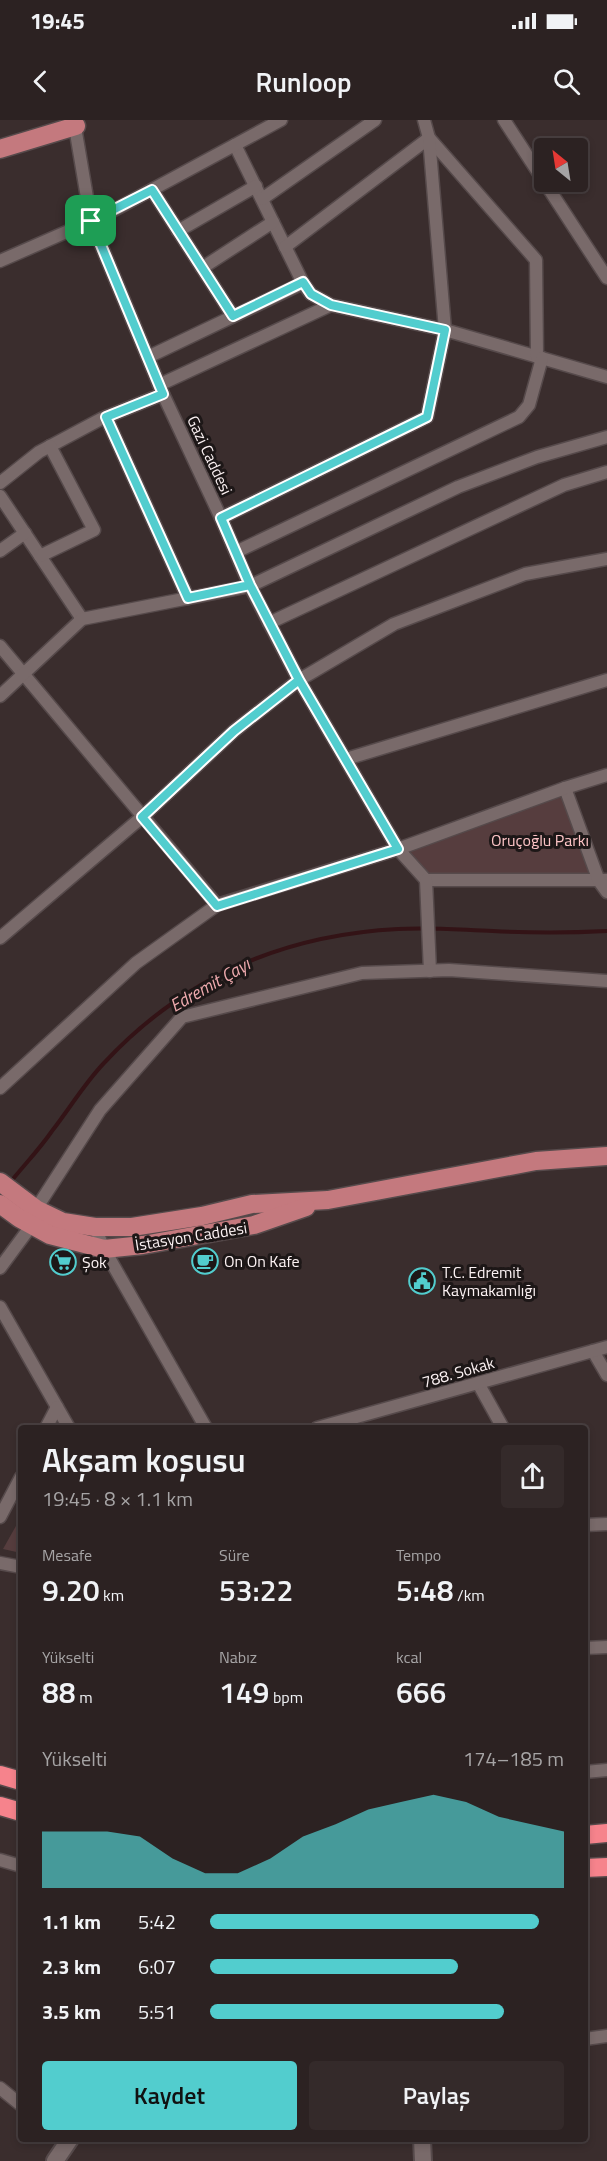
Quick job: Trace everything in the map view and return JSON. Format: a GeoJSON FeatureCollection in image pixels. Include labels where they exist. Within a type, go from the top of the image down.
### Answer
{"type":"FeatureCollection","features":[{"type":"Feature","properties":{"kind":"highway"},"geometry":{"type":"LineString","coordinates":[[0,1775],[18,1780]]}},
{"type":"Feature","properties":{"kind":"highway"},"geometry":{"type":"LineString","coordinates":[[0,1806],[18,1811]]}},
{"type":"Feature","properties":{"kind":"highway"},"geometry":{"type":"LineString","coordinates":[[588,1835],[607,1833]]}},
{"type":"Feature","properties":{"kind":"highway"},"geometry":{"type":"LineString","coordinates":[[588,1868],[607,1867]]}},
{"type":"Feature","properties":{"kind":"main road"},"geometry":{"type":"LineString","coordinates":[[0,138],[70,122]]}},
{"type":"Feature","properties":{"kind":"main road"},"geometry":{"type":"LineString","coordinates":[[0,149],[70,122]]}},
{"type":"Feature","properties":{"kind":"main road","name":"İstasyon Caddesi"},"geometry":{"type":"LineString","coordinates":[[28,1214],[95,1227],[132,1227],[202,1216],[252,1204],[328,1200],[536,1161],[607,1156]]}},
{"type":"Feature","properties":{"kind":"main road"},"geometry":{"type":"LineString","coordinates":[[0,1182],[28,1214]]}},
{"type":"Feature","properties":{"kind":"main road","name":"İstasyon Caddesi"},"geometry":{"type":"LineString","coordinates":[[28,1214],[50,1235],[104,1249],[143,1245],[254,1225],[328,1200]]}},
{"type":"Feature","properties":{"kind":"main road"},"geometry":{"type":"LineString","coordinates":[[0,1204],[28,1214]]}},
{"type":"Feature","properties":{"kind":"street"},"geometry":{"type":"LineString","coordinates":[[0,261],[91,221],[281,120]]}},
{"type":"Feature","properties":{"kind":"street"},"geometry":{"type":"LineString","coordinates":[[262,199],[375,120]]}},
{"type":"Feature","properties":{"kind":"street"},"geometry":{"type":"LineString","coordinates":[[221,518],[427,417],[445,330],[429,138],[424,120]]}},
{"type":"Feature","properties":{"kind":"street"},"geometry":{"type":"LineString","coordinates":[[504,120],[607,278]]}},
{"type":"Feature","properties":{"kind":"street","name":"Gazi Caddesi"},"geometry":{"type":"LineString","coordinates":[[70,122],[91,221],[161,389],[250,585],[299,680],[398,849],[426,880]]}},
{"type":"Feature","properties":{"kind":"street"},"geometry":{"type":"LineString","coordinates":[[285,247],[429,138]]}},
{"type":"Feature","properties":{"kind":"street"},"geometry":{"type":"LineString","coordinates":[[236,552],[519,417],[529,405],[539,357],[536,260],[429,138]]}},
{"type":"Feature","properties":{"kind":"street"},"geometry":{"type":"LineString","coordinates":[[235,145],[285,247],[311,294],[331,305],[445,330],[607,377]]}},
{"type":"Feature","properties":{"kind":"street"},"geometry":{"type":"LineString","coordinates":[[178,231],[256,186]]}},
{"type":"Feature","properties":{"kind":"street"},"geometry":{"type":"LineString","coordinates":[[152,190],[233,316]]}},
{"type":"Feature","properties":{"kind":"street"},"geometry":{"type":"LineString","coordinates":[[202,268],[273,222]]}},
{"type":"Feature","properties":{"kind":"street"},"geometry":{"type":"LineString","coordinates":[[148,357],[303,282]]}},
{"type":"Feature","properties":{"kind":"street"},"geometry":{"type":"LineString","coordinates":[[0,483],[50,446],[331,305]]}},
{"type":"Feature","properties":{"kind":"street"},"geometry":{"type":"LineString","coordinates":[[106,417],[188,598]]}},
{"type":"Feature","properties":{"kind":"street"},"geometry":{"type":"LineString","coordinates":[[0,696],[82,619],[250,585],[458,486],[537,457],[607,437]]}},
{"type":"Feature","properties":{"kind":"street"},"geometry":{"type":"LineString","coordinates":[[40,556],[94,530],[50,446]]}},
{"type":"Feature","properties":{"kind":"street"},"geometry":{"type":"LineString","coordinates":[[270,623],[564,484],[607,472]]}},
{"type":"Feature","properties":{"kind":"street"},"geometry":{"type":"LineString","coordinates":[[0,496],[82,619]]}},
{"type":"Feature","properties":{"kind":"street"},"geometry":{"type":"LineString","coordinates":[[0,551],[25,533]]}},
{"type":"Feature","properties":{"kind":"street"},"geometry":{"type":"LineString","coordinates":[[0,938],[142,817],[234,731],[299,680],[394,624],[525,574],[607,560]]}},
{"type":"Feature","properties":{"kind":"street"},"geometry":{"type":"LineString","coordinates":[[0,645],[217,906]]}},
{"type":"Feature","properties":{"kind":"street"},"geometry":{"type":"LineString","coordinates":[[346,759],[607,680]]}},
{"type":"Feature","properties":{"kind":"street"},"geometry":{"type":"LineString","coordinates":[[0,1088],[136,963],[217,906],[398,849],[607,775]]}},
{"type":"Feature","properties":{"kind":"street"},"geometry":{"type":"LineString","coordinates":[[565,788],[607,892]]}},
{"type":"Feature","properties":{"kind":"street"},"geometry":{"type":"LineString","coordinates":[[430,971],[426,880],[603,880]]}},
{"type":"Feature","properties":{"kind":"street"},"geometry":{"type":"LineString","coordinates":[[0,1268],[28,1214],[100,1110],[182,1017],[362,973],[449,970],[607,981]]}},
{"type":"Feature","properties":{"kind":"street"},"geometry":{"type":"LineString","coordinates":[[95,1227],[104,1249],[204,1425]]}},
{"type":"Feature","properties":{"kind":"street"},"geometry":{"type":"LineString","coordinates":[[0,1307],[67,1425]]}},
{"type":"Feature","properties":{"kind":"street","name":"788. Sokak"},"geometry":{"type":"LineString","coordinates":[[354,1423],[478,1383],[607,1347]]}},
{"type":"Feature","properties":{"kind":"street"},"geometry":{"type":"LineString","coordinates":[[592,1351],[607,1375]]}},
{"type":"Feature","properties":{"kind":"street"},"geometry":{"type":"LineString","coordinates":[[478,1383],[501,1425]]}},
{"type":"Feature","properties":{"kind":"street"},"geometry":{"type":"LineString","coordinates":[[48,1425],[57,1407]]}},
{"type":"Feature","properties":{"kind":"street"},"geometry":{"type":"LineString","coordinates":[[0,1517],[18,1483]]}},
{"type":"Feature","properties":{"kind":"street"},"geometry":{"type":"LineString","coordinates":[[588,1525],[607,1524]]}},
{"type":"Feature","properties":{"kind":"street"},"geometry":{"type":"LineString","coordinates":[[0,1563],[18,1566]]}},
{"type":"Feature","properties":{"kind":"street"},"geometry":{"type":"LineString","coordinates":[[588,1648],[607,1647]]}},
{"type":"Feature","properties":{"kind":"street"},"geometry":{"type":"LineString","coordinates":[[588,1772],[607,1770]]}},
{"type":"Feature","properties":{"kind":"street"},"geometry":{"type":"LineString","coordinates":[[0,1860],[18,1865]]}},
{"type":"Feature","properties":{"kind":"street"},"geometry":{"type":"LineString","coordinates":[[588,2039],[607,2036]]}},
{"type":"Feature","properties":{"kind":"street"},"geometry":{"type":"LineString","coordinates":[[0,2088],[18,2103]]}},
{"type":"Feature","properties":{"kind":"street"},"geometry":{"type":"LineString","coordinates":[[55,2161],[65,2142]]}},
{"type":"Feature","properties":{"kind":"street"},"geometry":{"type":"LineString","coordinates":[[422,2142],[423,2161]]}},
{"type":"Feature","properties":{"kind":"green space","name":"Oruçoğlu Parkı"},"geometry":{"type":"Polygon","coordinates":[[[565,788],[599,881],[426,880],[398,849],[565,788]]]}},
{"type":"Feature","properties":{"kind":"green space"},"geometry":{"type":"Polygon","coordinates":[[[18,1522],[18,1552],[3,1549],[18,1522]]]}},
{"type":"Feature","properties":{"kind":"waterway","name":"Edremit Çayı"},"geometry":{"type":"LineString","coordinates":[[9,1184],[42,1145],[97,1071],[135,1033],[202,984],[238,966],[276,951],[315,940],[398,929],[607,931]]}},
{"type":"Feature","properties":{"kind":"place","name":"On On Kafe"},"geometry":{"type":"Point","coordinates":[205,1261]}},
{"type":"Feature","properties":{"kind":"place","name":"Şok"},"geometry":{"type":"Point","coordinates":[63,1262]}},
{"type":"Feature","properties":{"kind":"place","name":"T.C. Edremit Kaymakamlığı"},"geometry":{"type":"Point","coordinates":[422,1281]}},
{"type":"Feature","properties":{"kind":"route"},"geometry":{"type":"LineString","coordinates":[[91,221],[152,190],[233,316],[303,282],[311,294],[331,305],[445,330],[427,417],[221,518],[250,585],[270,623],[299,680],[234,731],[142,817],[217,906],[398,849],[299,680],[250,585],[188,598],[106,417],[163,394],[91,221]]}}]}
